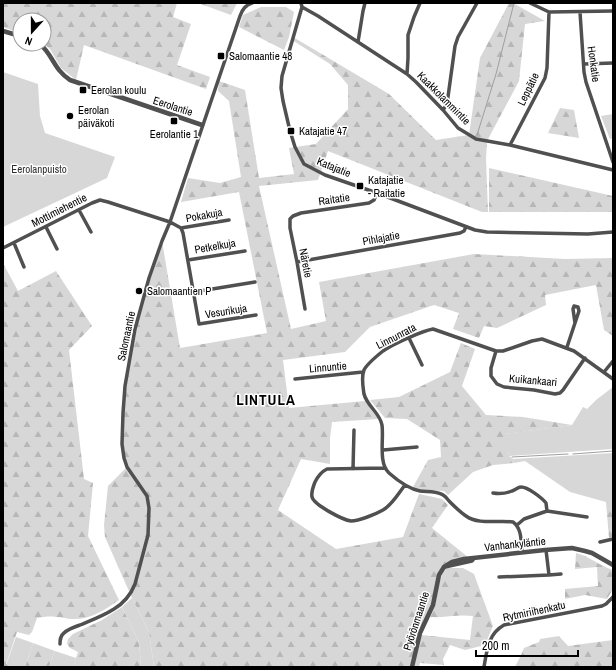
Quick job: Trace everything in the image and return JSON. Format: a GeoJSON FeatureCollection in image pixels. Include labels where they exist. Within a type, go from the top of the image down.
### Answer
{"type":"FeatureCollection","features":[{"type":"Feature","properties":{"kind":"street","name":"Salomaantie"},"geometry":{"type":"LineString","coordinates":[[60,644],[63,634],[72,628],[105,615],[116,608],[126,599],[135,584],[148,535],[149,508],[147,496],[127,467],[122,444],[125,386],[134,329],[149,278],[170,222],[242,10],[252,3]]}},
{"type":"Feature","properties":{"kind":"street"},"geometry":{"type":"LineString","coordinates":[[358,42],[365,3]]}},
{"type":"Feature","properties":{"kind":"street"},"geometry":{"type":"LineString","coordinates":[[407,74],[408,35],[420,3]]}},
{"type":"Feature","properties":{"kind":"street"},"geometry":{"type":"LineString","coordinates":[[443,110],[447,104],[455,46],[458,37],[477,3]]}},
{"type":"Feature","properties":{"kind":"street"},"geometry":{"type":"LineString","coordinates":[[530,3],[549,12],[613,11]]}},
{"type":"Feature","properties":{"kind":"street","name":"Kaakkolammintie"},"geometry":{"type":"LineString","coordinates":[[302,5],[407,74],[443,110],[458,128],[469,135],[476,138],[613,170]]}},
{"type":"Feature","properties":{"kind":"street","name":"Katajatie"},"geometry":{"type":"LineString","coordinates":[[302,5],[282,76],[281,88],[284,108],[295,147],[304,164],[325,175],[475,230],[487,232],[588,234],[613,232]]}},
{"type":"Feature","properties":{"kind":"street","name":"Leppätie"},"geometry":{"type":"LineString","coordinates":[[510,145],[545,78],[547,68],[549,12]]}},
{"type":"Feature","properties":{"kind":"street","name":"Honkatie"},"geometry":{"type":"LineString","coordinates":[[580,12],[586,82],[613,162]]}},
{"type":"Feature","properties":{"kind":"street","name":"Eerolantie"},"geometry":{"type":"LineString","coordinates":[[47,52],[60,72],[70,80],[202,125]]}},
{"type":"Feature","properties":{"kind":"street"},"geometry":{"type":"LineString","coordinates":[[584,64],[613,63]]}},
{"type":"Feature","properties":{"kind":"street","name":"Raitatie"},"geometry":{"type":"LineString","coordinates":[[290,219],[301,213],[369,203],[374,200],[377,193]]}},
{"type":"Feature","properties":{"kind":"street","name":"Mottimiehentie"},"geometry":{"type":"LineString","coordinates":[[3,248],[100,200],[170,222],[181,228]]}},
{"type":"Feature","properties":{"kind":"street"},"geometry":{"type":"LineString","coordinates":[[79,210],[91,232]]}},
{"type":"Feature","properties":{"kind":"street","name":"Näretie"},"geometry":{"type":"LineString","coordinates":[[290,219],[290,228],[305,309]]}},
{"type":"Feature","properties":{"kind":"street","name":"Pokakuja"},"geometry":{"type":"LineString","coordinates":[[181,228],[229,220]]}},
{"type":"Feature","properties":{"kind":"street"},"geometry":{"type":"LineString","coordinates":[[46,227],[57,249]]}},
{"type":"Feature","properties":{"kind":"street","name":"Pihlajatie"},"geometry":{"type":"LineString","coordinates":[[297,262],[460,233],[464,231],[466,227]]}},
{"type":"Feature","properties":{"kind":"street"},"geometry":{"type":"LineString","coordinates":[[181,228],[194,292],[255,282]]}},
{"type":"Feature","properties":{"kind":"street"},"geometry":{"type":"LineString","coordinates":[[14,243],[24,267]]}},
{"type":"Feature","properties":{"kind":"street","name":"Petkelkuja"},"geometry":{"type":"LineString","coordinates":[[188,260],[245,251]]}},
{"type":"Feature","properties":{"kind":"street","name":"Vesurikuja"},"geometry":{"type":"LineString","coordinates":[[194,292],[199,324],[256,316]]}},
{"type":"Feature","properties":{"kind":"street"},"geometry":{"type":"LineString","coordinates":[[567,347],[575,323]]}},
{"type":"Feature","properties":{"kind":"street","name":"Linnunrata"},"geometry":{"type":"LineString","coordinates":[[363,372],[367,365],[383,351],[409,338],[433,329],[496,351]]}},
{"type":"Feature","properties":{"kind":"street"},"geometry":{"type":"LineString","coordinates":[[409,338],[422,364]]}},
{"type":"Feature","properties":{"kind":"street"},"geometry":{"type":"LineString","coordinates":[[496,351],[503,351],[532,340],[540,339],[567,347],[585,358],[613,379]]}},
{"type":"Feature","properties":{"kind":"street","name":"Kuikankaari"},"geometry":{"type":"LineString","coordinates":[[496,351],[491,368],[492,376],[497,384],[504,387],[555,394],[564,390],[585,358]]}},
{"type":"Feature","properties":{"kind":"street"},"geometry":{"type":"LineString","coordinates":[[604,372],[613,361]]}},
{"type":"Feature","properties":{"kind":"street"},"geometry":{"type":"LineString","coordinates":[[363,372],[362,381],[367,402],[380,418],[382,426],[384,462],[385,468],[388,472],[405,485],[418,491],[441,494],[465,516],[471,519],[478,521],[513,522],[519,529],[522,552]]}},
{"type":"Feature","properties":{"kind":"street","name":"Linnuntie"},"geometry":{"type":"LineString","coordinates":[[295,379],[363,372]]}},
{"type":"Feature","properties":{"kind":"street"},"geometry":{"type":"LineString","coordinates":[[353,469],[354,430]]}},
{"type":"Feature","properties":{"kind":"street"},"geometry":{"type":"LineString","coordinates":[[383,450],[417,447]]}},
{"type":"Feature","properties":{"kind":"street"},"geometry":{"type":"LineString","coordinates":[[385,468],[327,469],[322,472],[315,483],[312,491],[312,498],[315,502],[331,512],[345,520],[352,521],[359,520],[390,505],[405,485]]}},
{"type":"Feature","properties":{"kind":"street"},"geometry":{"type":"LineString","coordinates":[[493,493],[512,492],[521,487],[526,488],[541,497],[546,503],[547,511]]}},
{"type":"Feature","properties":{"kind":"street"},"geometry":{"type":"LineString","coordinates":[[517,525],[524,519],[547,511],[587,517]]}},
{"type":"Feature","properties":{"kind":"street"},"geometry":{"type":"LineString","coordinates":[[600,542],[613,539]]}},
{"type":"Feature","properties":{"kind":"street","name":"Vanhankyläntie"},"geometry":{"type":"LineString","coordinates":[[444,567],[452,562],[464,559],[572,548],[592,553],[613,565]]}},
{"type":"Feature","properties":{"kind":"street"},"geometry":{"type":"LineString","coordinates":[[546,550],[549,575]]}},
{"type":"Feature","properties":{"kind":"street"},"geometry":{"type":"LineString","coordinates":[[444,567],[450,567],[472,561],[473,558]]}},
{"type":"Feature","properties":{"kind":"street","name":"Pyörönmaantie"},"geometry":{"type":"LineString","coordinates":[[412,667],[420,633],[433,605],[440,575],[444,567]]}},
{"type":"Feature","properties":{"kind":"street"},"geometry":{"type":"LineString","coordinates":[[499,577],[561,574]]}},
{"type":"Feature","properties":{"kind":"street","name":"Rytmiriihenkatu"},"geometry":{"type":"LineString","coordinates":[[484,667],[488,646],[493,634],[498,628],[504,625],[602,606],[613,597]]}},
{"type":"Feature","properties":{"kind":"green space"},"geometry":{"type":"Polygon","coordinates":[[[3,3],[177,3],[173,17],[191,24],[177,65],[210,77],[206,89],[84,45],[76,80],[61,68],[52,52],[52,12],[12,12],[12,30],[3,27],[3,3]]]}},
{"type":"Feature","properties":{"kind":"green space"},"geometry":{"type":"Polygon","coordinates":[[[198,3],[238,3],[231,15],[198,3]]]}},
{"type":"Feature","properties":{"kind":"green space"},"geometry":{"type":"Polygon","coordinates":[[[509,3],[513,3],[545,21],[525,24],[519,81],[487,141],[486,160],[488,212],[482,212],[328,151],[318,180],[259,186],[291,329],[326,321],[319,282],[474,254],[565,259],[613,258],[613,336],[604,330],[596,285],[545,295],[546,305],[497,328],[484,326],[479,338],[453,329],[459,313],[434,305],[370,327],[345,352],[283,360],[289,408],[365,401],[378,419],[332,422],[330,438],[330,464],[301,459],[278,510],[336,549],[403,537],[419,494],[442,499],[448,505],[432,528],[469,558],[452,562],[440,575],[433,605],[420,633],[412,667],[154,667],[149,632],[105,537],[104,525],[108,486],[127,467],[122,444],[123,413],[133,334],[162,241],[180,348],[267,333],[239,192],[181,202],[188,178],[220,183],[241,177],[229,101],[218,91],[219,81],[245,90],[259,178],[294,174],[289,148],[316,144],[348,109],[348,85],[330,64],[292,40],[293,37],[389,94],[436,140],[469,135],[480,58],[509,3]]]}},
{"type":"Feature","properties":{"kind":"green space"},"geometry":{"type":"Polygon","coordinates":[[[261,7],[286,7],[294,12],[289,37],[284,50],[239,27],[243,15],[261,7]]]}},
{"type":"Feature","properties":{"kind":"green space","name":"Eerolanpuisto"},"geometry":{"type":"Polygon","coordinates":[[[3,72],[38,84],[40,116],[45,133],[115,157],[107,178],[3,227],[3,72]]]}},
{"type":"Feature","properties":{"kind":"green space"},"geometry":{"type":"Polygon","coordinates":[[[560,108],[574,110],[579,138],[548,133],[560,108]]]}},
{"type":"Feature","properties":{"kind":"green space"},"geometry":{"type":"Polygon","coordinates":[[[613,114],[613,138],[610,139],[601,116],[613,114]]]}},
{"type":"Feature","properties":{"kind":"green space"},"geometry":{"type":"Polygon","coordinates":[[[489,168],[613,196],[613,212],[489,212],[489,168]]]}},
{"type":"Feature","properties":{"kind":"green space"},"geometry":{"type":"Polygon","coordinates":[[[4,265],[18,291],[56,271],[92,326],[69,350],[84,479],[93,483],[88,536],[119,600],[103,611],[85,618],[37,618],[32,632],[29,635],[17,632],[6,664],[13,667],[3,667],[4,265]]]}},
{"type":"Feature","properties":{"kind":"green space"},"geometry":{"type":"Polygon","coordinates":[[[461,343],[475,349],[462,386],[486,415],[523,417],[572,425],[506,434],[509,456],[513,459],[514,463],[493,465],[473,472],[448,495],[444,491],[421,490],[413,487],[428,460],[441,457],[440,440],[407,419],[385,418],[370,400],[399,397],[450,372],[461,343]]]}},
{"type":"Feature","properties":{"kind":"green space"},"geometry":{"type":"Polygon","coordinates":[[[613,387],[613,449],[509,456],[505,434],[572,425],[583,407],[587,409],[613,387]]]}},
{"type":"Feature","properties":{"kind":"green space"},"geometry":{"type":"Polygon","coordinates":[[[613,453],[613,502],[606,502],[570,492],[525,461],[514,463],[513,459],[613,453]]]}},
{"type":"Feature","properties":{"kind":"green space"},"geometry":{"type":"Polygon","coordinates":[[[606,502],[613,502],[613,537],[609,538],[606,502]]]}},
{"type":"Feature","properties":{"kind":"green space"},"geometry":{"type":"Polygon","coordinates":[[[576,553],[613,570],[613,589],[607,599],[585,595],[565,599],[565,589],[598,586],[597,567],[575,569],[576,553]]]}},
{"type":"Feature","properties":{"kind":"green space"},"geometry":{"type":"Polygon","coordinates":[[[447,568],[463,568],[474,574],[493,626],[485,645],[465,650],[450,645],[443,659],[444,665],[420,663],[419,667],[414,667],[421,635],[470,640],[473,616],[462,615],[430,617],[434,610],[441,576],[447,568]]]}},
{"type":"Feature","properties":{"kind":"green space"},"geometry":{"type":"Polygon","coordinates":[[[132,598],[149,632],[154,667],[141,667],[139,642],[122,607],[132,598]]]}},
{"type":"Feature","properties":{"kind":"green space"},"geometry":{"type":"Polygon","coordinates":[[[122,607],[139,642],[141,667],[73,667],[78,652],[70,648],[67,644],[68,639],[73,634],[102,620],[122,607]]]}},
{"type":"Feature","properties":{"kind":"green space"},"geometry":{"type":"Polygon","coordinates":[[[559,636],[568,646],[613,640],[613,667],[515,667],[524,648],[539,642],[540,639],[559,636]]]}},
{"type":"Feature","properties":{"kind":"green space"},"geometry":{"type":"Polygon","coordinates":[[[16,637],[33,643],[25,667],[13,667],[6,665],[16,637]]]}},
{"type":"Feature","properties":{"kind":"green space"},"geometry":{"type":"Polygon","coordinates":[[[33,643],[55,651],[49,667],[25,667],[33,643]]]}},
{"type":"Feature","properties":{"kind":"green space"},"geometry":{"type":"Polygon","coordinates":[[[55,651],[76,658],[73,667],[49,667],[55,651]]]}},
{"type":"Feature","properties":{"kind":"waterway"},"geometry":{"type":"LineString","coordinates":[[477,135],[496,74],[514,3]]}},
{"type":"Feature","properties":{"kind":"waterway"},"geometry":{"type":"LineString","coordinates":[[573,454],[613,451]]}},
{"type":"Feature","properties":{"kind":"waterway"},"geometry":{"type":"LineString","coordinates":[[512,457],[568,454]]}},
{"type":"Feature","properties":{"kind":"place","name":"Salomaantie 48"},"geometry":{"type":"Point","coordinates":[221,56]}},
{"type":"Feature","properties":{"kind":"place","name":"Eerolan koulu"},"geometry":{"type":"Point","coordinates":[83,90]}},
{"type":"Feature","properties":{"kind":"place","name":"Eerolan päiväkoti"},"geometry":{"type":"Point","coordinates":[70,116]}},
{"type":"Feature","properties":{"kind":"place","name":"Eerolantie 1"},"geometry":{"type":"Point","coordinates":[174,121]}},
{"type":"Feature","properties":{"kind":"place","name":"Katajatie 47"},"geometry":{"type":"Point","coordinates":[291,131]}},
{"type":"Feature","properties":{"kind":"place","name":"Katajatie - Raitatie"},"geometry":{"type":"Point","coordinates":[360,186]}},
{"type":"Feature","properties":{"kind":"place","name":"Salomaantien P"},"geometry":{"type":"Point","coordinates":[139,291]}},
{"type":"Feature","properties":{"kind":"district","name":"LINTULA"},"geometry":{"type":"Point","coordinates":[266,399]}}]}
